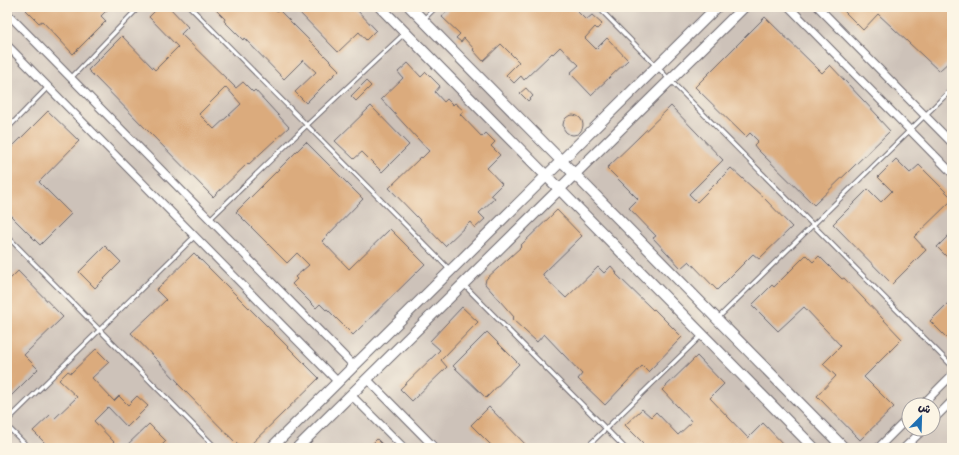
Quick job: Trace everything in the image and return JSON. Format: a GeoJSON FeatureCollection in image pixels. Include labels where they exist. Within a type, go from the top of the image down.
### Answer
{"type":"FeatureCollection","features":[{"type":"Feature","properties":{"kind":"street"},"geometry":{"type":"LineString","coordinates":[[380,7],[814,448]]}},
{"type":"Feature","properties":{"kind":"street"},"geometry":{"type":"LineString","coordinates":[[410,7],[844,448]]}},
{"type":"Feature","properties":{"kind":"street"},"geometry":{"type":"LineString","coordinates":[[271,448],[717,7]]}},
{"type":"Feature","properties":{"kind":"street"},"geometry":{"type":"LineString","coordinates":[[297,448],[744,7]]}},
{"type":"Feature","properties":{"kind":"street"},"geometry":{"type":"LineString","coordinates":[[789,7],[952,173]]}},
{"type":"Feature","properties":{"kind":"street"},"geometry":{"type":"LineString","coordinates":[[818,7],[952,143]]}},
{"type":"Feature","properties":{"kind":"street"},"geometry":{"type":"LineString","coordinates":[[7,13],[354,366]]}},
{"type":"Feature","properties":{"kind":"street"},"geometry":{"type":"LineString","coordinates":[[7,45],[338,382]]}},
{"type":"Feature","properties":{"kind":"street"},"geometry":{"type":"LineString","coordinates":[[930,397],[952,375]]}},
{"type":"Feature","properties":{"kind":"street"},"geometry":{"type":"LineString","coordinates":[[367,379],[435,448]]}},
{"type":"Feature","properties":{"kind":"street"},"geometry":{"type":"LineString","coordinates":[[351,394],[404,448]]}},
{"type":"Feature","properties":{"kind":"street"},"geometry":{"type":"LineString","coordinates":[[941,412],[952,401]]}},
{"type":"Feature","properties":{"kind":"street"},"geometry":{"type":"LineString","coordinates":[[878,448],[901,425]]}},
{"type":"Feature","properties":{"kind":"street"},"geometry":{"type":"LineString","coordinates":[[904,448],[916,437]]}},
{"type":"Feature","properties":{"kind":"lane"},"geometry":{"type":"LineString","coordinates":[[71,78],[139,7]]}},
{"type":"Feature","properties":{"kind":"lane"},"geometry":{"type":"LineString","coordinates":[[190,7],[450,271]]}},
{"type":"Feature","properties":{"kind":"lane"},"geometry":{"type":"LineString","coordinates":[[423,20],[436,7]]}},
{"type":"Feature","properties":{"kind":"lane"},"geometry":{"type":"LineString","coordinates":[[598,7],[952,366]]}},
{"type":"Feature","properties":{"kind":"lane"},"geometry":{"type":"LineString","coordinates":[[210,219],[306,125],[405,32]]}},
{"type":"Feature","properties":{"kind":"lane"},"geometry":{"type":"LineString","coordinates":[[7,129],[48,86]]}},
{"type":"Feature","properties":{"kind":"lane"},"geometry":{"type":"LineString","coordinates":[[717,319],[952,89]]}},
{"type":"Feature","properties":{"kind":"lane"},"geometry":{"type":"LineString","coordinates":[[7,236],[216,448]]}},
{"type":"Feature","properties":{"kind":"lane"},"geometry":{"type":"LineString","coordinates":[[7,421],[195,236]]}},
{"type":"Feature","properties":{"kind":"lane"},"geometry":{"type":"LineString","coordinates":[[463,284],[625,448]]}},
{"type":"Feature","properties":{"kind":"lane"},"geometry":{"type":"LineString","coordinates":[[586,448],[702,334]]}},
{"type":"Feature","properties":{"kind":"lane"},"geometry":{"type":"LineString","coordinates":[[7,426],[29,448]]}},
{"type":"Feature","properties":{"kind":"shaded area"},"geometry":{"type":"Polygon","coordinates":[[[7,7],[952,7],[952,448],[7,448],[7,7]]]}},
{"type":"Feature","properties":{"kind":"building"},"geometry":{"type":"Polygon","coordinates":[[[29,7],[110,7],[101,16],[106,21],[73,54],[42,21],[39,23],[26,10],[29,7]]]}},
{"type":"Feature","properties":{"kind":"building"},"geometry":{"type":"Polygon","coordinates":[[[159,7],[169,7],[188,27],[181,34],[236,88],[243,82],[253,92],[255,90],[289,127],[249,164],[248,163],[213,197],[88,70],[122,36],[155,70],[178,47],[149,17],[159,7]],[[226,87],[199,114],[214,129],[241,104],[226,87]]]}},
{"type":"Feature","properties":{"kind":"building"},"geometry":{"type":"Polygon","coordinates":[[[213,7],[272,7],[277,12],[279,10],[339,70],[306,103],[295,92],[316,72],[303,60],[284,79],[244,38],[243,40],[224,21],[225,19],[213,7]]]}},
{"type":"Feature","properties":{"kind":"building"},"geometry":{"type":"Polygon","coordinates":[[[294,7],[354,7],[376,30],[366,40],[359,32],[338,52],[294,7]]]}},
{"type":"Feature","properties":{"kind":"building"},"geometry":{"type":"Polygon","coordinates":[[[451,7],[573,7],[586,20],[592,15],[602,24],[597,29],[595,27],[585,38],[596,49],[607,38],[628,60],[591,95],[570,73],[579,65],[560,47],[524,80],[521,76],[514,83],[506,75],[519,62],[501,44],[483,61],[464,38],[461,42],[456,38],[460,34],[442,17],[451,7]]]}},
{"type":"Feature","properties":{"kind":"building"},"geometry":{"type":"Polygon","coordinates":[[[840,7],[952,7],[952,59],[939,71],[878,14],[863,30],[840,7]]]}},
{"type":"Feature","properties":{"kind":"building"},"geometry":{"type":"Polygon","coordinates":[[[765,17],[822,73],[830,65],[879,117],[878,118],[890,131],[814,205],[757,149],[754,145],[758,141],[750,133],[746,137],[695,87],[765,17]]]}},
{"type":"Feature","properties":{"kind":"building"},"geometry":{"type":"Polygon","coordinates":[[[408,63],[421,77],[426,72],[440,86],[435,92],[444,102],[447,99],[453,105],[455,103],[464,111],[460,114],[482,137],[486,133],[495,142],[491,146],[500,155],[487,168],[502,184],[491,195],[495,198],[479,213],[485,219],[475,228],[470,222],[445,246],[389,188],[429,151],[381,99],[403,78],[398,72],[408,63]]]}},
{"type":"Feature","properties":{"kind":"building"},"geometry":{"type":"Polygon","coordinates":[[[366,81],[371,86],[356,101],[351,96],[366,81]]]}},
{"type":"Feature","properties":{"kind":"building"},"geometry":{"type":"Polygon","coordinates":[[[526,88],[533,96],[528,101],[520,93],[526,88]]]}},
{"type":"Feature","properties":{"kind":"building"},"geometry":{"type":"Polygon","coordinates":[[[371,106],[409,145],[382,172],[362,152],[354,159],[335,141],[371,106]]]}},
{"type":"Feature","properties":{"kind":"building"},"geometry":{"type":"Polygon","coordinates":[[[671,106],[723,160],[689,194],[697,202],[731,168],[764,198],[792,227],[759,259],[753,254],[717,290],[689,261],[681,268],[653,238],[656,236],[629,208],[638,199],[607,168],[671,106]]]}},
{"type":"Feature","properties":{"kind":"building"},"geometry":{"type":"Polygon","coordinates":[[[48,111],[79,141],[39,182],[71,214],[40,245],[7,212],[7,152],[48,111]]]}},
{"type":"Feature","properties":{"kind":"building"},"geometry":{"type":"Polygon","coordinates":[[[573,115],[580,118],[583,125],[580,132],[573,135],[566,132],[563,125],[566,118],[573,115]]]}},
{"type":"Feature","properties":{"kind":"building"},"geometry":{"type":"Polygon","coordinates":[[[306,142],[363,199],[322,241],[349,269],[390,229],[425,264],[353,335],[327,309],[326,310],[320,304],[316,308],[292,284],[297,279],[295,277],[309,265],[297,253],[287,263],[236,212],[306,142]]]}},
{"type":"Feature","properties":{"kind":"building"},"geometry":{"type":"Polygon","coordinates":[[[896,159],[910,173],[919,165],[952,198],[952,200],[914,237],[926,250],[892,284],[833,224],[868,189],[881,202],[892,191],[878,177],[896,159]]]}},
{"type":"Feature","properties":{"kind":"building"},"geometry":{"type":"Polygon","coordinates":[[[557,210],[582,236],[543,274],[543,276],[566,298],[598,267],[604,273],[611,266],[617,273],[616,274],[682,337],[648,372],[642,366],[605,405],[578,379],[582,374],[544,334],[537,342],[512,319],[514,317],[485,284],[486,279],[521,247],[520,246],[557,210]]]}},
{"type":"Feature","properties":{"kind":"building"},"geometry":{"type":"Polygon","coordinates":[[[952,232],[952,262],[937,247],[952,232]]]}},
{"type":"Feature","properties":{"kind":"building"},"geometry":{"type":"Polygon","coordinates":[[[105,246],[121,262],[95,288],[79,272],[105,246]]]}},
{"type":"Feature","properties":{"kind":"building"},"geometry":{"type":"Polygon","coordinates":[[[194,253],[319,378],[247,448],[241,448],[178,384],[179,383],[131,333],[166,300],[156,290],[194,253]]]}},
{"type":"Feature","properties":{"kind":"building"},"geometry":{"type":"Polygon","coordinates":[[[806,255],[813,262],[819,256],[842,279],[844,278],[902,339],[864,377],[894,407],[860,440],[817,396],[836,376],[823,364],[841,346],[804,307],[778,331],[752,305],[772,285],[774,287],[806,255]]]}},
{"type":"Feature","properties":{"kind":"building"},"geometry":{"type":"Polygon","coordinates":[[[18,271],[63,317],[24,355],[38,369],[7,400],[7,282],[18,271]]]}},
{"type":"Feature","properties":{"kind":"building"},"geometry":{"type":"Polygon","coordinates":[[[952,299],[952,343],[930,321],[952,299]]]}},
{"type":"Feature","properties":{"kind":"building"},"geometry":{"type":"Polygon","coordinates":[[[462,307],[478,322],[441,360],[447,367],[412,401],[400,389],[440,350],[430,341],[462,307]]]}},
{"type":"Feature","properties":{"kind":"building"},"geometry":{"type":"Polygon","coordinates":[[[487,332],[519,364],[486,398],[453,366],[487,332]]]}},
{"type":"Feature","properties":{"kind":"building"},"geometry":{"type":"Polygon","coordinates":[[[96,349],[109,362],[92,378],[114,401],[119,396],[128,405],[137,396],[148,406],[127,427],[108,407],[94,421],[114,442],[109,448],[50,448],[33,431],[50,415],[54,419],[77,397],[59,380],[68,371],[71,373],[96,349]]]}},
{"type":"Feature","properties":{"kind":"building"},"geometry":{"type":"Polygon","coordinates":[[[697,356],[724,384],[710,398],[748,438],[763,423],[787,448],[648,448],[625,425],[642,409],[651,417],[656,412],[678,435],[692,422],[662,390],[697,356]]]}},
{"type":"Feature","properties":{"kind":"building"},"geometry":{"type":"Polygon","coordinates":[[[489,407],[529,448],[494,448],[471,425],[489,407]]]}},
{"type":"Feature","properties":{"kind":"building"},"geometry":{"type":"Polygon","coordinates":[[[149,424],[166,441],[159,448],[124,448],[149,424]]]}},
{"type":"Feature","properties":{"kind":"building"},"geometry":{"type":"Polygon","coordinates":[[[377,439],[386,448],[368,448],[377,439]]]}}]}
